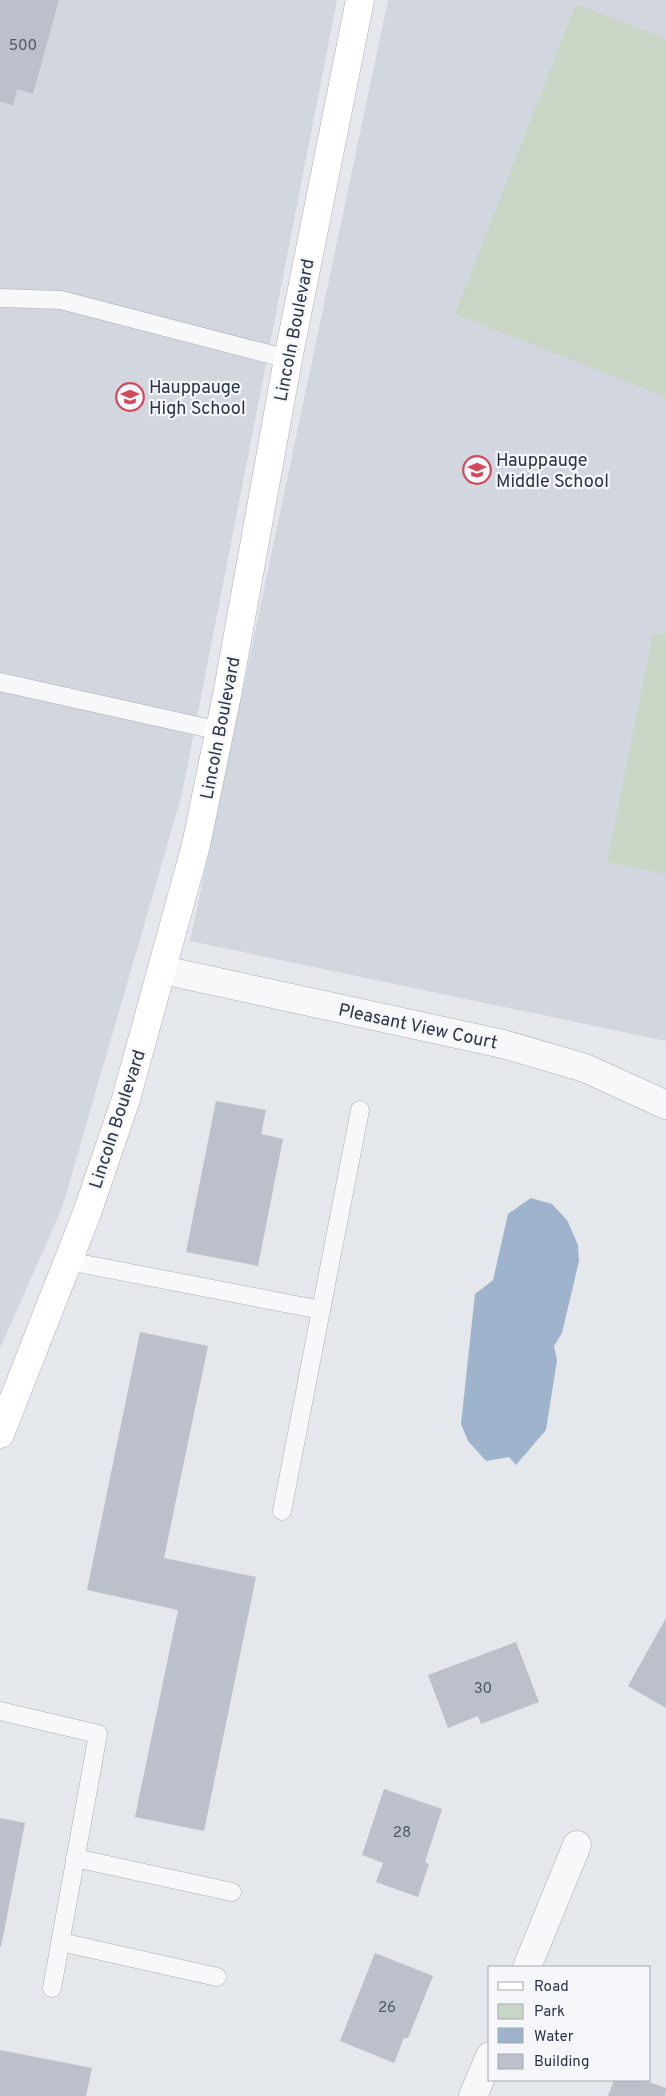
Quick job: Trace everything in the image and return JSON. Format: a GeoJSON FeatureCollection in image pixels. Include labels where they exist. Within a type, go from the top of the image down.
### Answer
{"type":"FeatureCollection","features":[{"type":"Feature","properties":{"kind":"street","name":"Lincoln Boulevard"},"geometry":{"type":"LineString","coordinates":[[0,1434],[68,1261],[126,1099],[196,846],[220,731],[288,359],[360,0]]}},
{"type":"Feature","properties":{"kind":"street","name":"Pleasant View Court"},"geometry":{"type":"LineString","coordinates":[[163,970],[503,1044],[585,1068],[666,1105]]}},
{"type":"Feature","properties":{"kind":"street"},"geometry":{"type":"LineString","coordinates":[[527,1966],[577,1845]]}},
{"type":"Feature","properties":{"kind":"street"},"geometry":{"type":"LineString","coordinates":[[473,2096],[488,2061]]}},
{"type":"Feature","properties":{"kind":"lane"},"geometry":{"type":"LineString","coordinates":[[0,298],[61,300],[288,359]]}},
{"type":"Feature","properties":{"kind":"lane"},"geometry":{"type":"LineString","coordinates":[[0,682],[220,731]]}},
{"type":"Feature","properties":{"kind":"lane"},"geometry":{"type":"LineString","coordinates":[[282,1511],[360,1110]]}},
{"type":"Feature","properties":{"kind":"lane"},"geometry":{"type":"LineString","coordinates":[[68,1261],[321,1310]]}},
{"type":"Feature","properties":{"kind":"lane"},"geometry":{"type":"LineString","coordinates":[[0,1711],[98,1734],[52,1988]]}},
{"type":"Feature","properties":{"kind":"lane"},"geometry":{"type":"LineString","coordinates":[[75,1858],[232,1892]]}},
{"type":"Feature","properties":{"kind":"lane"},"geometry":{"type":"LineString","coordinates":[[61,1942],[217,1976]]}},
{"type":"Feature","properties":{"kind":"shaded area","name":"Hauppauge High School"},"geometry":{"type":"Polygon","coordinates":[[[0,0],[337,0],[182,794],[62,1208],[0,1348],[0,0]]]}},
{"type":"Feature","properties":{"kind":"shaded area","name":"Hauppauge Middle School"},"geometry":{"type":"Polygon","coordinates":[[[388,0],[666,0],[666,1041],[190,941],[388,0]]]}},
{"type":"Feature","properties":{"kind":"green space"},"geometry":{"type":"Polygon","coordinates":[[[576,4],[666,39],[666,397],[455,314],[576,4]]]}},
{"type":"Feature","properties":{"kind":"green space"},"geometry":{"type":"Polygon","coordinates":[[[653,633],[666,636],[666,874],[607,862],[653,633]]]}},
{"type":"Feature","properties":{"kind":"water"},"geometry":{"type":"Polygon","coordinates":[[[531,1198],[552,1204],[567,1220],[578,1245],[579,1261],[562,1333],[554,1346],[557,1360],[546,1430],[516,1465],[509,1457],[486,1461],[468,1441],[461,1424],[475,1294],[493,1280],[508,1214],[531,1198]]]}},
{"type":"Feature","properties":{"kind":"building"},"geometry":{"type":"Polygon","coordinates":[[[0,0],[59,0],[33,94],[17,89],[13,105],[0,102],[0,0]]]}},
{"type":"Feature","properties":{"kind":"building"},"geometry":{"type":"Polygon","coordinates":[[[216,1101],[266,1110],[261,1134],[283,1139],[258,1266],[186,1252],[216,1101]]]}},
{"type":"Feature","properties":{"kind":"building"},"geometry":{"type":"Polygon","coordinates":[[[140,1332],[208,1346],[164,1558],[256,1577],[204,1831],[135,1817],[178,1610],[87,1590],[140,1332]]]}},
{"type":"Feature","properties":{"kind":"building"},"geometry":{"type":"Polygon","coordinates":[[[666,1618],[666,1708],[628,1686],[666,1618]]]}},
{"type":"Feature","properties":{"kind":"building"},"geometry":{"type":"Polygon","coordinates":[[[516,1642],[539,1702],[481,1724],[478,1716],[448,1728],[428,1675],[516,1642]]]}},
{"type":"Feature","properties":{"kind":"building"},"geometry":{"type":"Polygon","coordinates":[[[384,1789],[442,1809],[425,1862],[429,1864],[418,1897],[376,1882],[383,1863],[362,1855],[384,1789]]]}},
{"type":"Feature","properties":{"kind":"building"},"geometry":{"type":"Polygon","coordinates":[[[0,1818],[25,1823],[1,1947],[0,1947],[0,1818]]]}},
{"type":"Feature","properties":{"kind":"building"},"geometry":{"type":"Polygon","coordinates":[[[375,1953],[433,1976],[408,2038],[404,2038],[394,2063],[340,2041],[375,1953]]]}},
{"type":"Feature","properties":{"kind":"building"},"geometry":{"type":"Polygon","coordinates":[[[0,2050],[92,2068],[86,2096],[0,2096],[0,2050]]]}},
{"type":"Feature","properties":{"kind":"building"},"geometry":{"type":"Polygon","coordinates":[[[614,2081],[646,2081],[666,2088],[665,2096],[608,2096],[614,2081]]]}},
{"type":"Feature","properties":{"kind":"place","name":"Hauppauge High School"},"geometry":{"type":"Point","coordinates":[130,397]}},
{"type":"Feature","properties":{"kind":"place","name":"Hauppauge Middle School"},"geometry":{"type":"Point","coordinates":[477,470]}}]}
